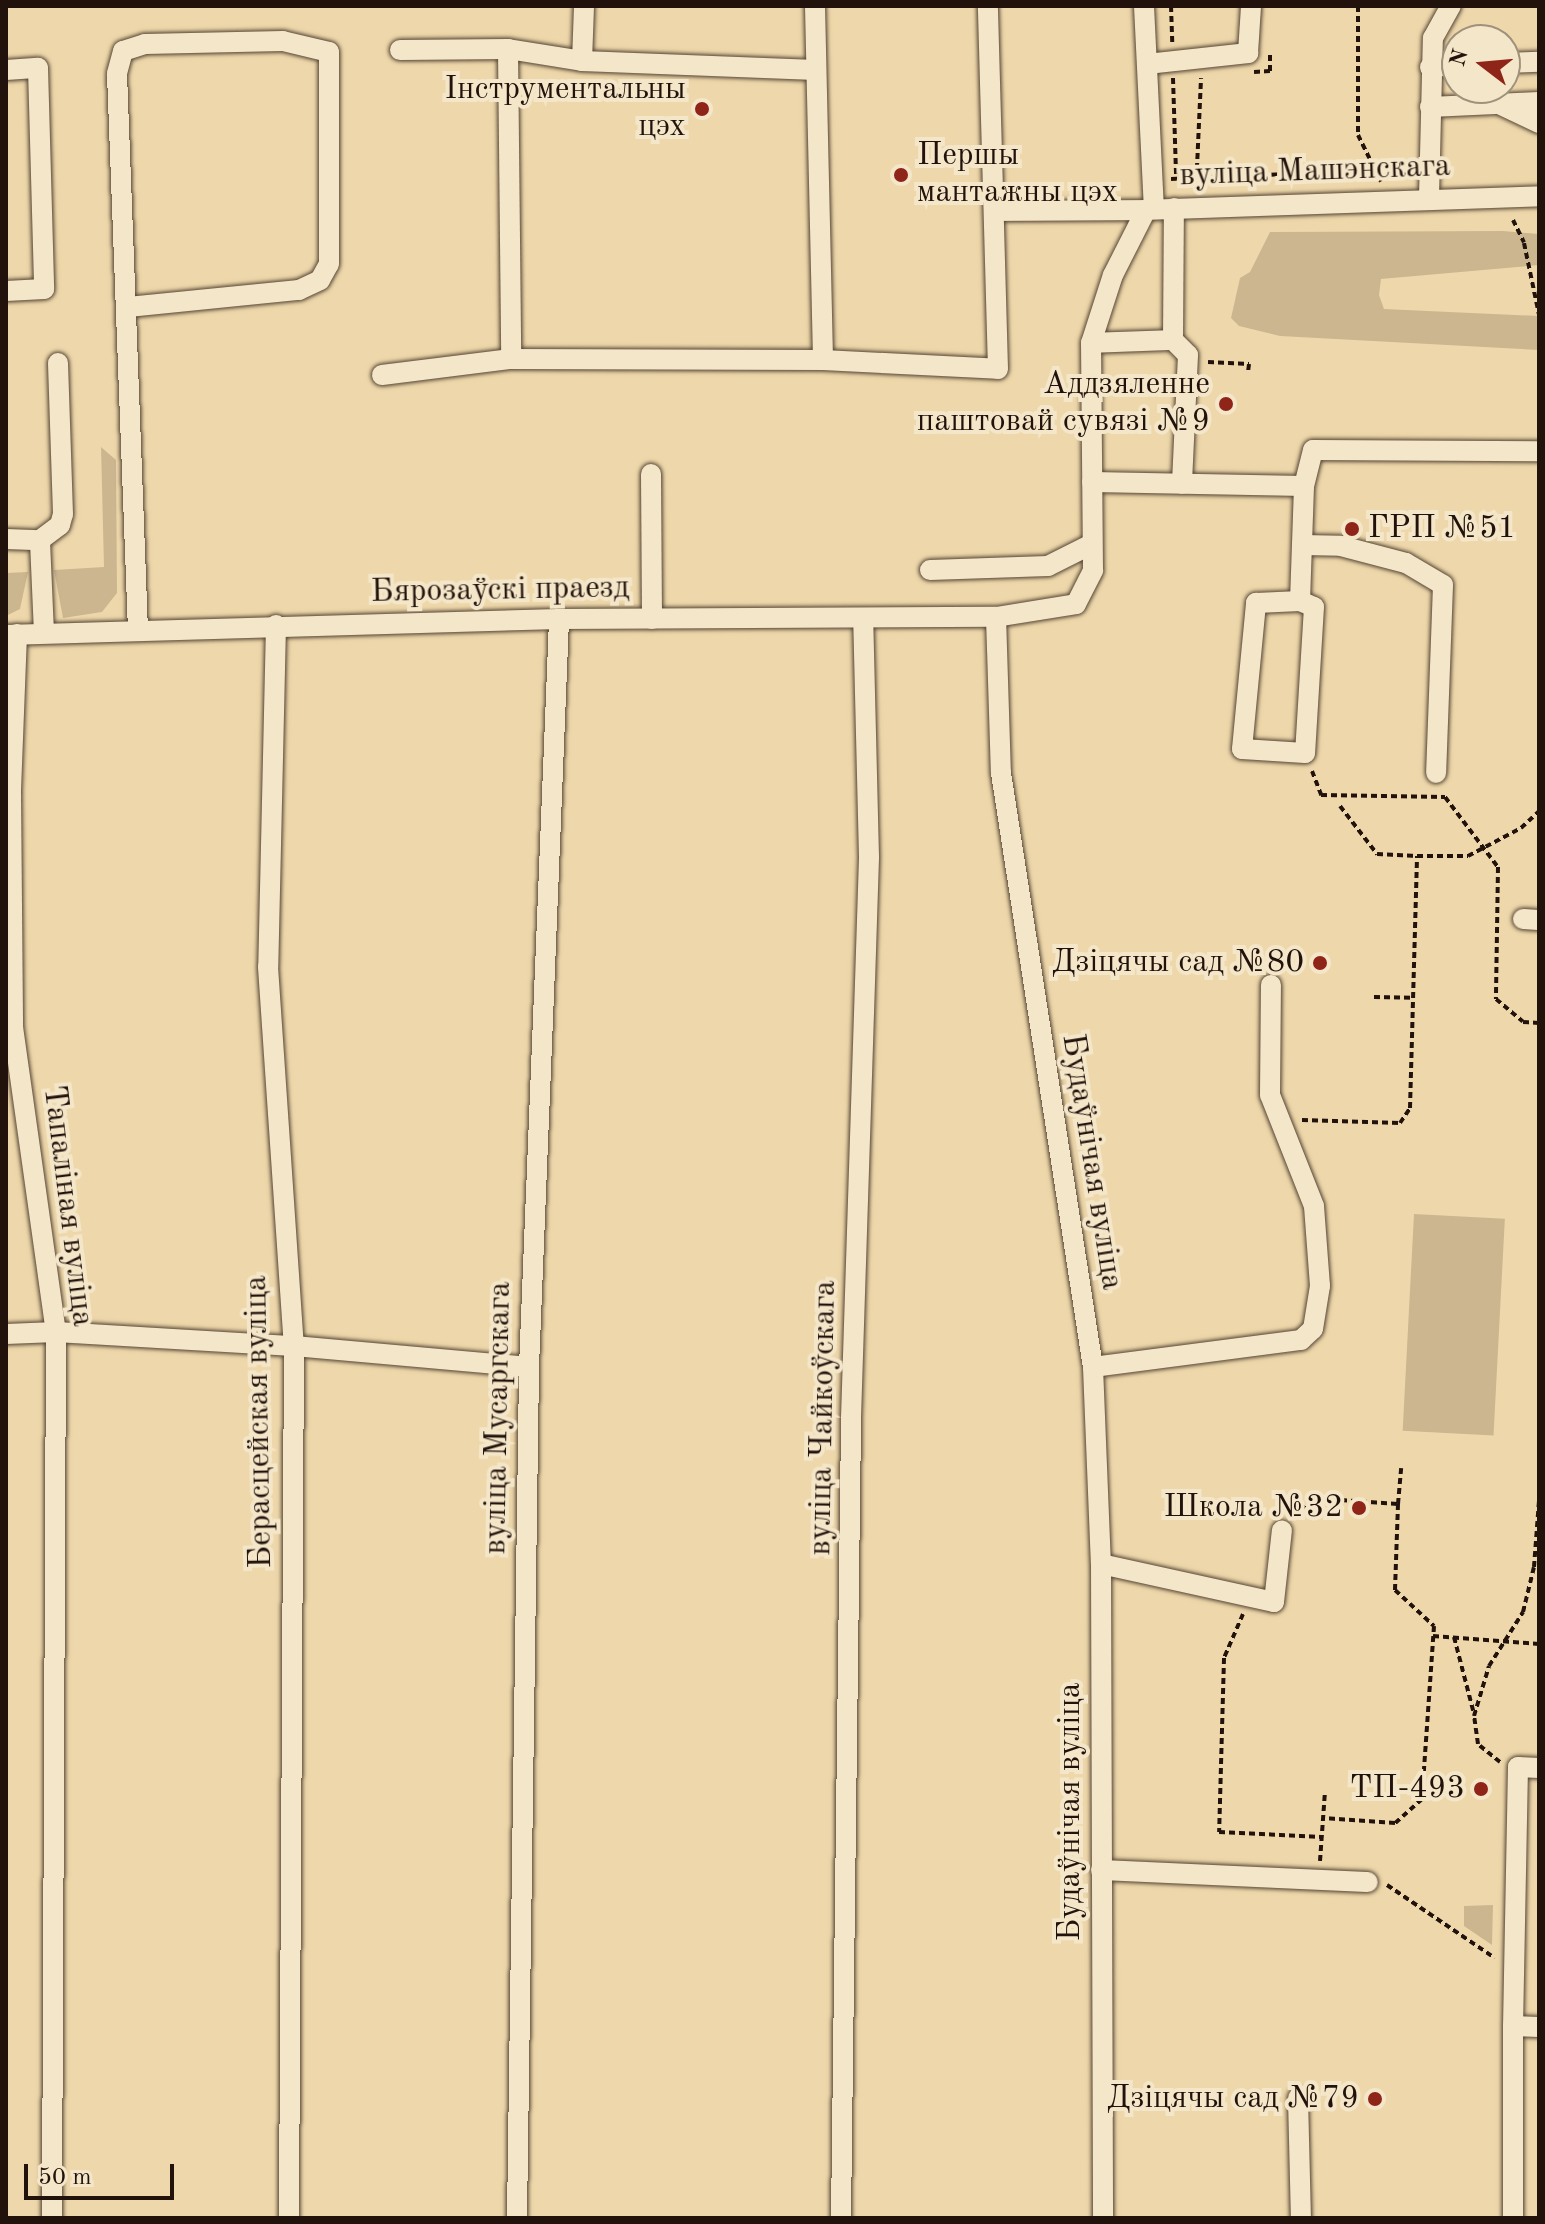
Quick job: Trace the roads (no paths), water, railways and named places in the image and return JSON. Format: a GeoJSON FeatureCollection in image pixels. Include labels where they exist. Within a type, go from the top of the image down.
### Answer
{"type":"FeatureCollection","features":[{"type":"Feature","properties":{"kind":"street"},"geometry":{"type":"LineString","coordinates":[[582,61],[584,6]]}},
{"type":"Feature","properties":{"kind":"street"},"geometry":{"type":"LineString","coordinates":[[815,6],[823,360]]}},
{"type":"Feature","properties":{"kind":"street"},"geometry":{"type":"LineString","coordinates":[[382,375],[511,359],[823,360],[998,369],[988,6]]}},
{"type":"Feature","properties":{"kind":"street","name":"вуліца Машэнскага"},"geometry":{"type":"LineString","coordinates":[[1144,6],[1154,188],[1166,208],[1429,197],[1539,196]]}},
{"type":"Feature","properties":{"kind":"street"},"geometry":{"type":"LineString","coordinates":[[1147,64],[1248,53],[1251,6]]}},
{"type":"Feature","properties":{"kind":"street"},"geometry":{"type":"LineString","coordinates":[[1429,197],[1433,38],[1451,6]]}},
{"type":"Feature","properties":{"kind":"street"},"geometry":{"type":"LineString","coordinates":[[128,307],[299,290],[320,280],[329,264],[329,52],[283,41],[145,44],[123,51],[117,74],[138,630]]}},
{"type":"Feature","properties":{"kind":"street"},"geometry":{"type":"LineString","coordinates":[[508,49],[511,359]]}},
{"type":"Feature","properties":{"kind":"street"},"geometry":{"type":"LineString","coordinates":[[400,50],[508,49],[582,61],[816,70]]}},
{"type":"Feature","properties":{"kind":"street"},"geometry":{"type":"LineString","coordinates":[[1430,67],[1441,66]]}},
{"type":"Feature","properties":{"kind":"street"},"geometry":{"type":"LineString","coordinates":[[6,70],[38,68],[44,289],[6,291]]}},
{"type":"Feature","properties":{"kind":"street"},"geometry":{"type":"LineString","coordinates":[[1430,107],[1481,104]]}},
{"type":"Feature","properties":{"kind":"street"},"geometry":{"type":"LineString","coordinates":[[1500,104],[1539,123]]}},
{"type":"Feature","properties":{"kind":"street"},"geometry":{"type":"LineString","coordinates":[[996,211],[1166,208]]}},
{"type":"Feature","properties":{"kind":"street"},"geometry":{"type":"LineString","coordinates":[[1166,208],[1173,340],[1188,355],[1182,484]]}},
{"type":"Feature","properties":{"kind":"street"},"geometry":{"type":"LineString","coordinates":[[996,617],[1076,604],[1093,570],[1091,343],[1113,275],[1166,208]]}},
{"type":"Feature","properties":{"kind":"street"},"geometry":{"type":"LineString","coordinates":[[1091,343],[1173,340]]}},
{"type":"Feature","properties":{"kind":"street"},"geometry":{"type":"LineString","coordinates":[[6,539],[40,540],[60,525],[63,514],[58,363]]}},
{"type":"Feature","properties":{"kind":"street"},"geometry":{"type":"LineString","coordinates":[[1300,601],[1304,486],[1313,450],[1539,451]]}},
{"type":"Feature","properties":{"kind":"street"},"geometry":{"type":"LineString","coordinates":[[651,474],[652,619]]}},
{"type":"Feature","properties":{"kind":"street"},"geometry":{"type":"LineString","coordinates":[[1092,482],[1304,486]]}},
{"type":"Feature","properties":{"kind":"street"},"geometry":{"type":"LineString","coordinates":[[40,540],[44,633]]}},
{"type":"Feature","properties":{"kind":"street"},"geometry":{"type":"LineString","coordinates":[[930,570],[1048,566],[1092,544]]}},
{"type":"Feature","properties":{"kind":"street"},"geometry":{"type":"LineString","coordinates":[[1302,545],[1341,546],[1406,563],[1443,585],[1436,773]]}},
{"type":"Feature","properties":{"kind":"street"},"geometry":{"type":"LineString","coordinates":[[1300,601],[1314,607],[1305,753],[1242,749],[1256,603],[1300,601]]}},
{"type":"Feature","properties":{"kind":"street","name":"Бярозаўскі праезд"},"geometry":{"type":"LineString","coordinates":[[11,635],[559,619],[996,617]]}},
{"type":"Feature","properties":{"kind":"street","name":"Будаўнічая вуліца"},"geometry":{"type":"LineString","coordinates":[[996,617],[1001,773],[1093,1367],[1101,1564],[1103,2218]]}},
{"type":"Feature","properties":{"kind":"street","name":"вуліца Чайкоўскага"},"geometry":{"type":"LineString","coordinates":[[841,2218],[851,1418],[869,857],[863,618]]}},
{"type":"Feature","properties":{"kind":"street","name":"вуліца Мусаргскага"},"geometry":{"type":"LineString","coordinates":[[517,2218],[529,1367],[559,619]]}},
{"type":"Feature","properties":{"kind":"street","name":"Берасцейская вуліца"},"geometry":{"type":"LineString","coordinates":[[276,625],[268,967],[294,1346],[289,2218]]}},
{"type":"Feature","properties":{"kind":"street","name":"Тапаліная вуліца"},"geometry":{"type":"LineString","coordinates":[[11,635],[13,1027],[56,1332],[52,2218]]}},
{"type":"Feature","properties":{"kind":"street"},"geometry":{"type":"LineString","coordinates":[[1093,1367],[1301,1340],[1313,1329],[1320,1286],[1314,1206],[1270,1095],[1271,985]]}},
{"type":"Feature","properties":{"kind":"street"},"geometry":{"type":"LineString","coordinates":[[6,1334],[56,1332],[294,1346],[529,1367]]}},
{"type":"Feature","properties":{"kind":"street"},"geometry":{"type":"LineString","coordinates":[[1101,1564],[1274,1602],[1282,1530]]}},
{"type":"Feature","properties":{"kind":"street"},"geometry":{"type":"LineString","coordinates":[[1513,2218],[1513,1971],[1518,1767],[1539,1768]]}},
{"type":"Feature","properties":{"kind":"street"},"geometry":{"type":"LineString","coordinates":[[1101,1870],[1368,1882]]}},
{"type":"Feature","properties":{"kind":"street"},"geometry":{"type":"LineString","coordinates":[[1513,2026],[1539,2027]]}},
{"type":"Feature","properties":{"kind":"street"},"geometry":{"type":"LineString","coordinates":[[1298,2098],[1301,2218]]}},
{"type":"Feature","properties":{"kind":"place","name":"Інструментальны цэх"},"geometry":{"type":"Point","coordinates":[702,109]}},
{"type":"Feature","properties":{"kind":"place","name":"Першы мантажны цэх"},"geometry":{"type":"Point","coordinates":[901,175]}},
{"type":"Feature","properties":{"kind":"place","name":"Аддзяленне паштовай сувязі №9"},"geometry":{"type":"Point","coordinates":[1226,404]}},
{"type":"Feature","properties":{"kind":"place","name":"ГРП №51"},"geometry":{"type":"Point","coordinates":[1352,529]}},
{"type":"Feature","properties":{"kind":"place","name":"Дзіцячы сад №80"},"geometry":{"type":"Point","coordinates":[1320,963]}},
{"type":"Feature","properties":{"kind":"place","name":"Школа №32"},"geometry":{"type":"Point","coordinates":[1359,1508]}},
{"type":"Feature","properties":{"kind":"place","name":"ТП-493"},"geometry":{"type":"Point","coordinates":[1481,1789]}},
{"type":"Feature","properties":{"kind":"place","name":"Дзіцячы сад №79"},"geometry":{"type":"Point","coordinates":[1375,2099]}}]}
